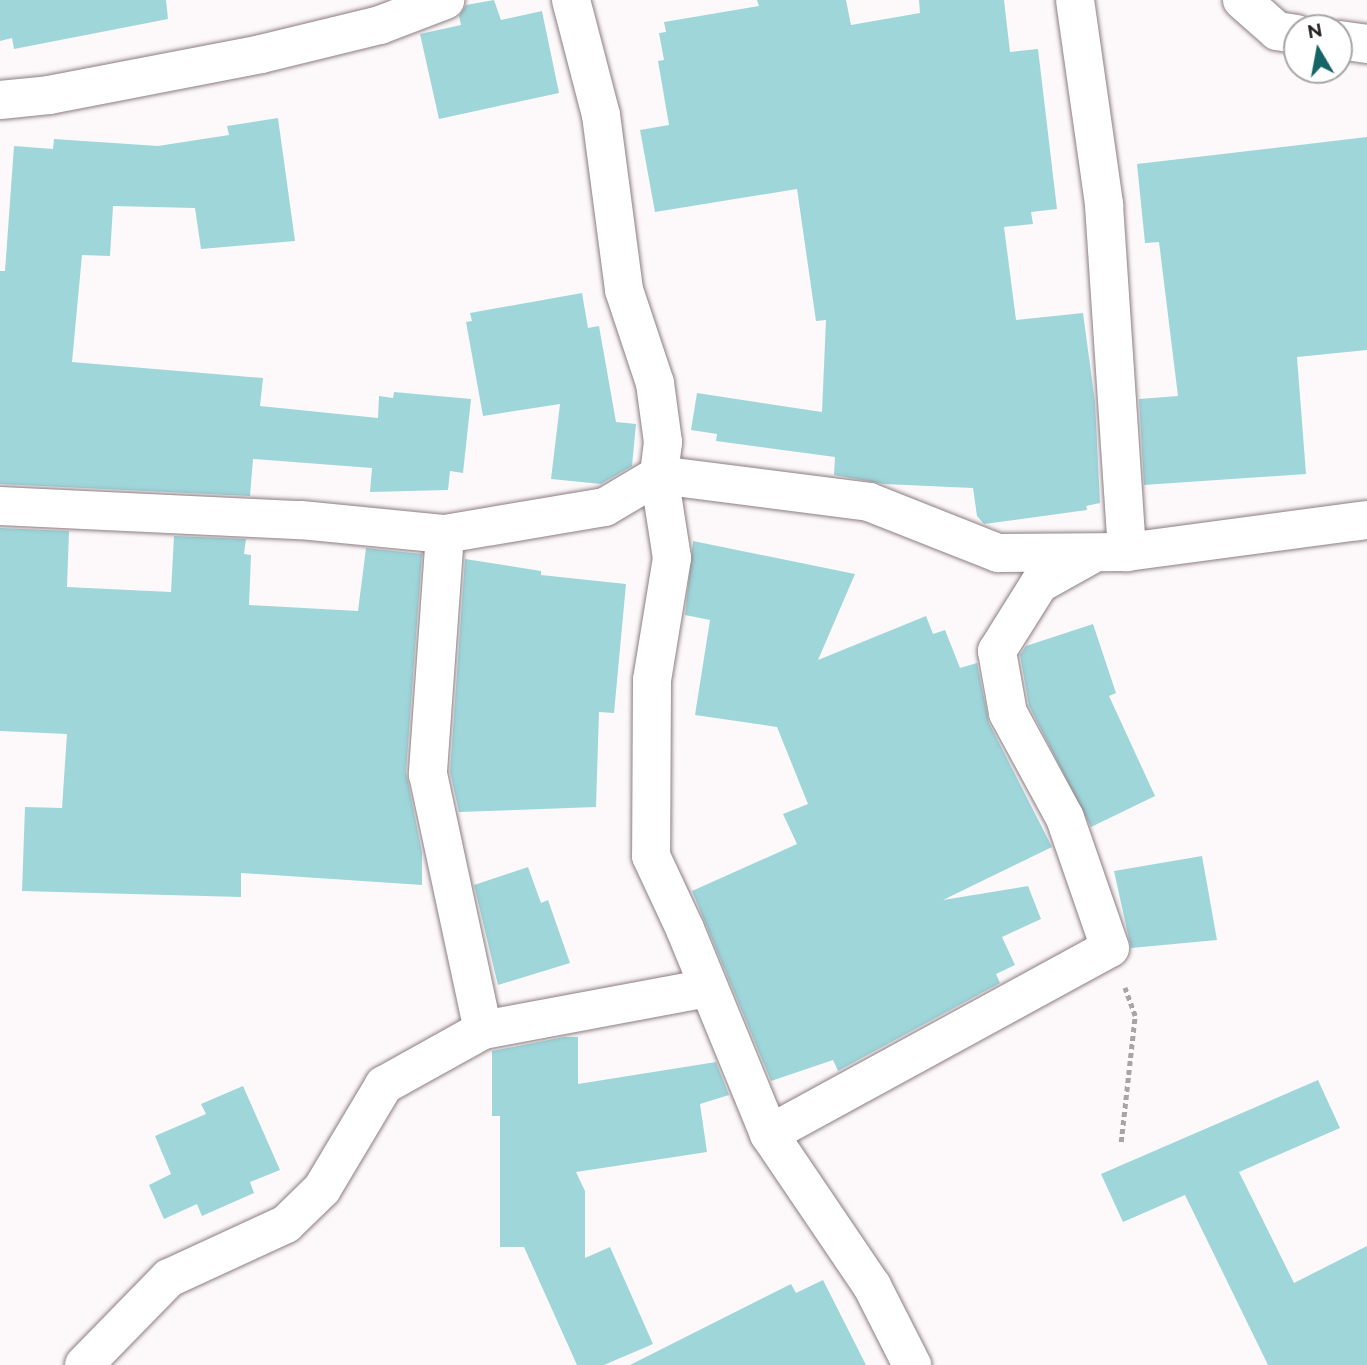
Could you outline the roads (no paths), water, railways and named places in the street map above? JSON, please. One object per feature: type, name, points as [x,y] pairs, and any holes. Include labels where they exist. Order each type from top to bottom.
[{"type":"street","points":[[0,100],[49,96],[261,54],[380,25],[445,0]]},
{"type":"street","points":[[571,0],[601,115],[624,290],[655,383],[663,442],[659,475],[672,558],[652,680],[651,856],[769,1134],[872,1286],[912,1365]]},
{"type":"street","points":[[1075,0],[1106,230],[1109,554]]},
{"type":"street","points":[[1242,0],[1277,31],[1283,32]]},
{"type":"street","points":[[0,506],[288,519],[446,534],[605,507],[659,475],[869,502],[998,553],[1109,554],[1367,520]]},
{"type":"street","points":[[446,534],[428,774],[483,1030]]},
{"type":"street","points":[[769,1134],[1110,948],[1065,818],[1008,713],[997,650],[1039,583],[1109,554]]},
{"type":"street","points":[[84,1365],[169,1278],[286,1224],[322,1189],[384,1085],[483,1030],[707,988]]}]
